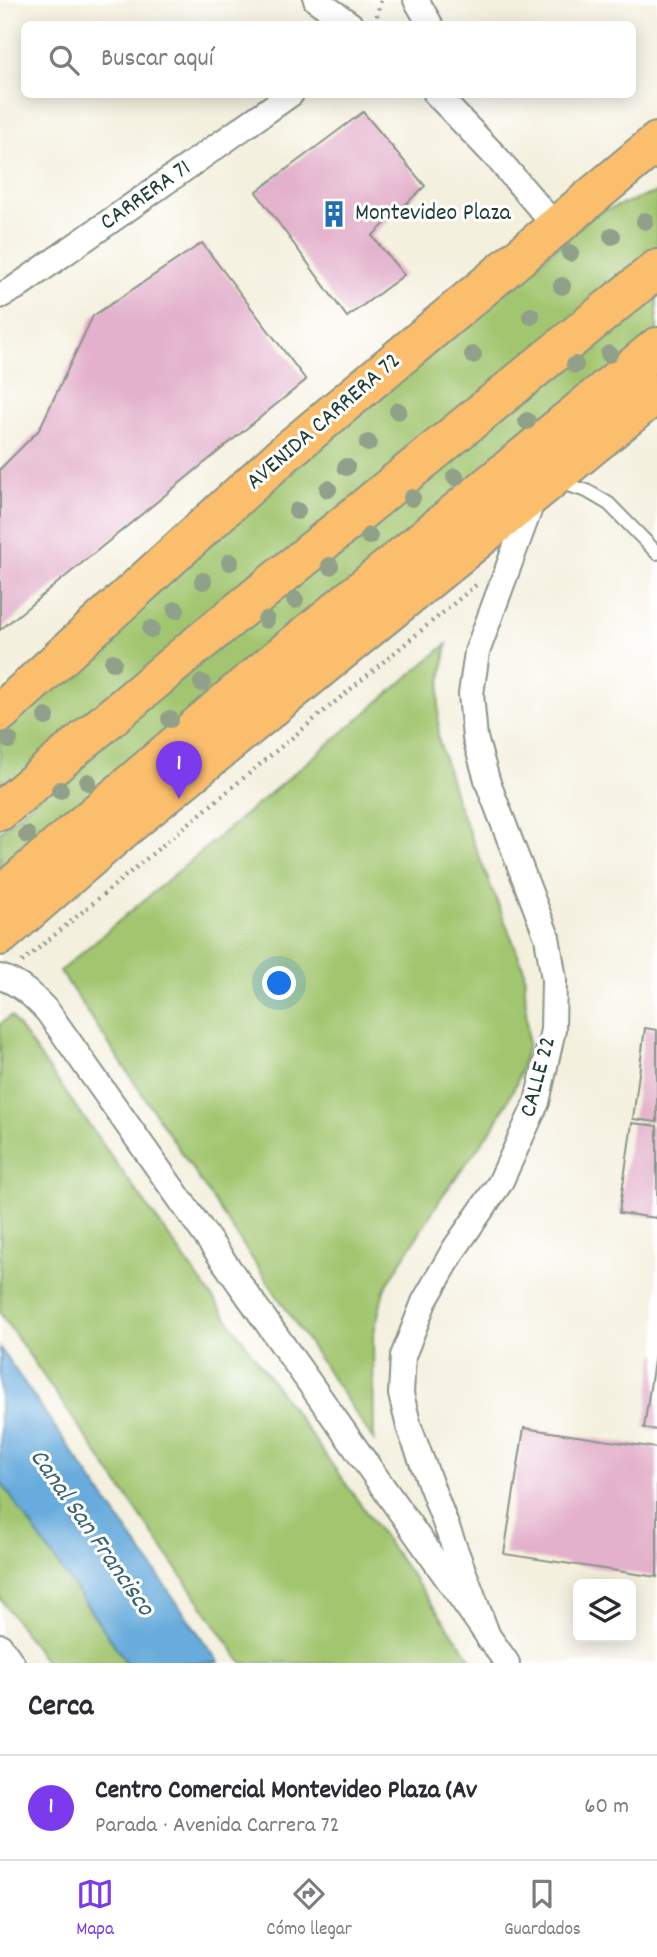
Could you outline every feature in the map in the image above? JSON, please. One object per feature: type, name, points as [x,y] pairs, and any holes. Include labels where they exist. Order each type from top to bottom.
[{"type":"highway","name":"AVENIDA CARRERA 72","points":[[0,713],[284,454],[657,142]]},
{"type":"highway","points":[[597,193],[657,172]]},
{"type":"highway","points":[[0,811],[192,649],[657,269]]},
{"type":"highway","points":[[0,896],[242,688],[657,348]]},
{"type":"highway","points":[[0,936],[127,826],[657,393]]},
{"type":"highway","points":[[130,783],[187,778]]},
{"type":"street","points":[[316,0],[345,21]]},
{"type":"street","points":[[416,0],[428,21]]},
{"type":"street","name":"CARRERA 71","points":[[0,296],[285,98]]},
{"type":"street","points":[[440,98],[498,159],[556,227]]},
{"type":"street","name":"CALLE 22","points":[[489,1639],[409,1427],[401,1394],[403,1356],[424,1302],[455,1248],[500,1183],[537,1102],[553,1030],[554,979],[547,937],[488,783],[475,738],[471,694],[477,652],[514,553],[543,487]]},
{"type":"street","name":"CALLE 22","points":[[2,977],[35,998],[48,1012],[507,1663]]},
{"type":"street","points":[[0,1646],[12,1663]]},
{"type":"lane","points":[[543,487],[587,491],[609,504],[656,550]]},
{"type":"path","points":[[375,21],[382,0]]},
{"type":"path","points":[[2,977],[514,553]]},
{"type":"green space","points":[[657,192],[657,248],[564,329],[0,796],[0,733],[24,710],[276,485],[595,214]]},
{"type":"green space","points":[[657,288],[657,338],[0,879],[0,831],[69,770]]},
{"type":"green space","points":[[447,644],[439,693],[438,738],[456,799],[524,969],[528,1045],[516,1084],[496,1123],[441,1198],[384,1290],[373,1337],[374,1441],[60,971]]},
{"type":"green space","points":[[11,1016],[474,1663],[242,1663],[0,1313],[0,1024]]},
{"type":"green space","points":[[0,1481],[127,1663],[46,1663],[0,1598]]},
{"type":"water","name":"Canal San Francisco","points":[[0,1348],[219,1663],[127,1663],[0,1481]]},
{"type":"building","name":"Montevideo Plaza","points":[[363,112],[425,186],[372,236],[404,275],[347,317],[256,192]]},
{"type":"building","points":[[202,243],[306,380],[0,630],[0,469],[39,430],[93,316]]},
{"type":"building","points":[[645,1028],[657,1030],[657,1122],[633,1119]]},
{"type":"building","points":[[632,1123],[657,1126],[657,1218],[619,1213]]},
{"type":"building","points":[[657,1354],[657,1430],[644,1428]]},
{"type":"building","points":[[524,1428],[657,1448],[657,1577],[504,1554]]},
{"type":"place","name":"Montevideo Plaza","points":[[334,214]]},
{"type":"place","name":"Centro Comercial Montevideo Plaza (Av","points":[[179,799]]}]
